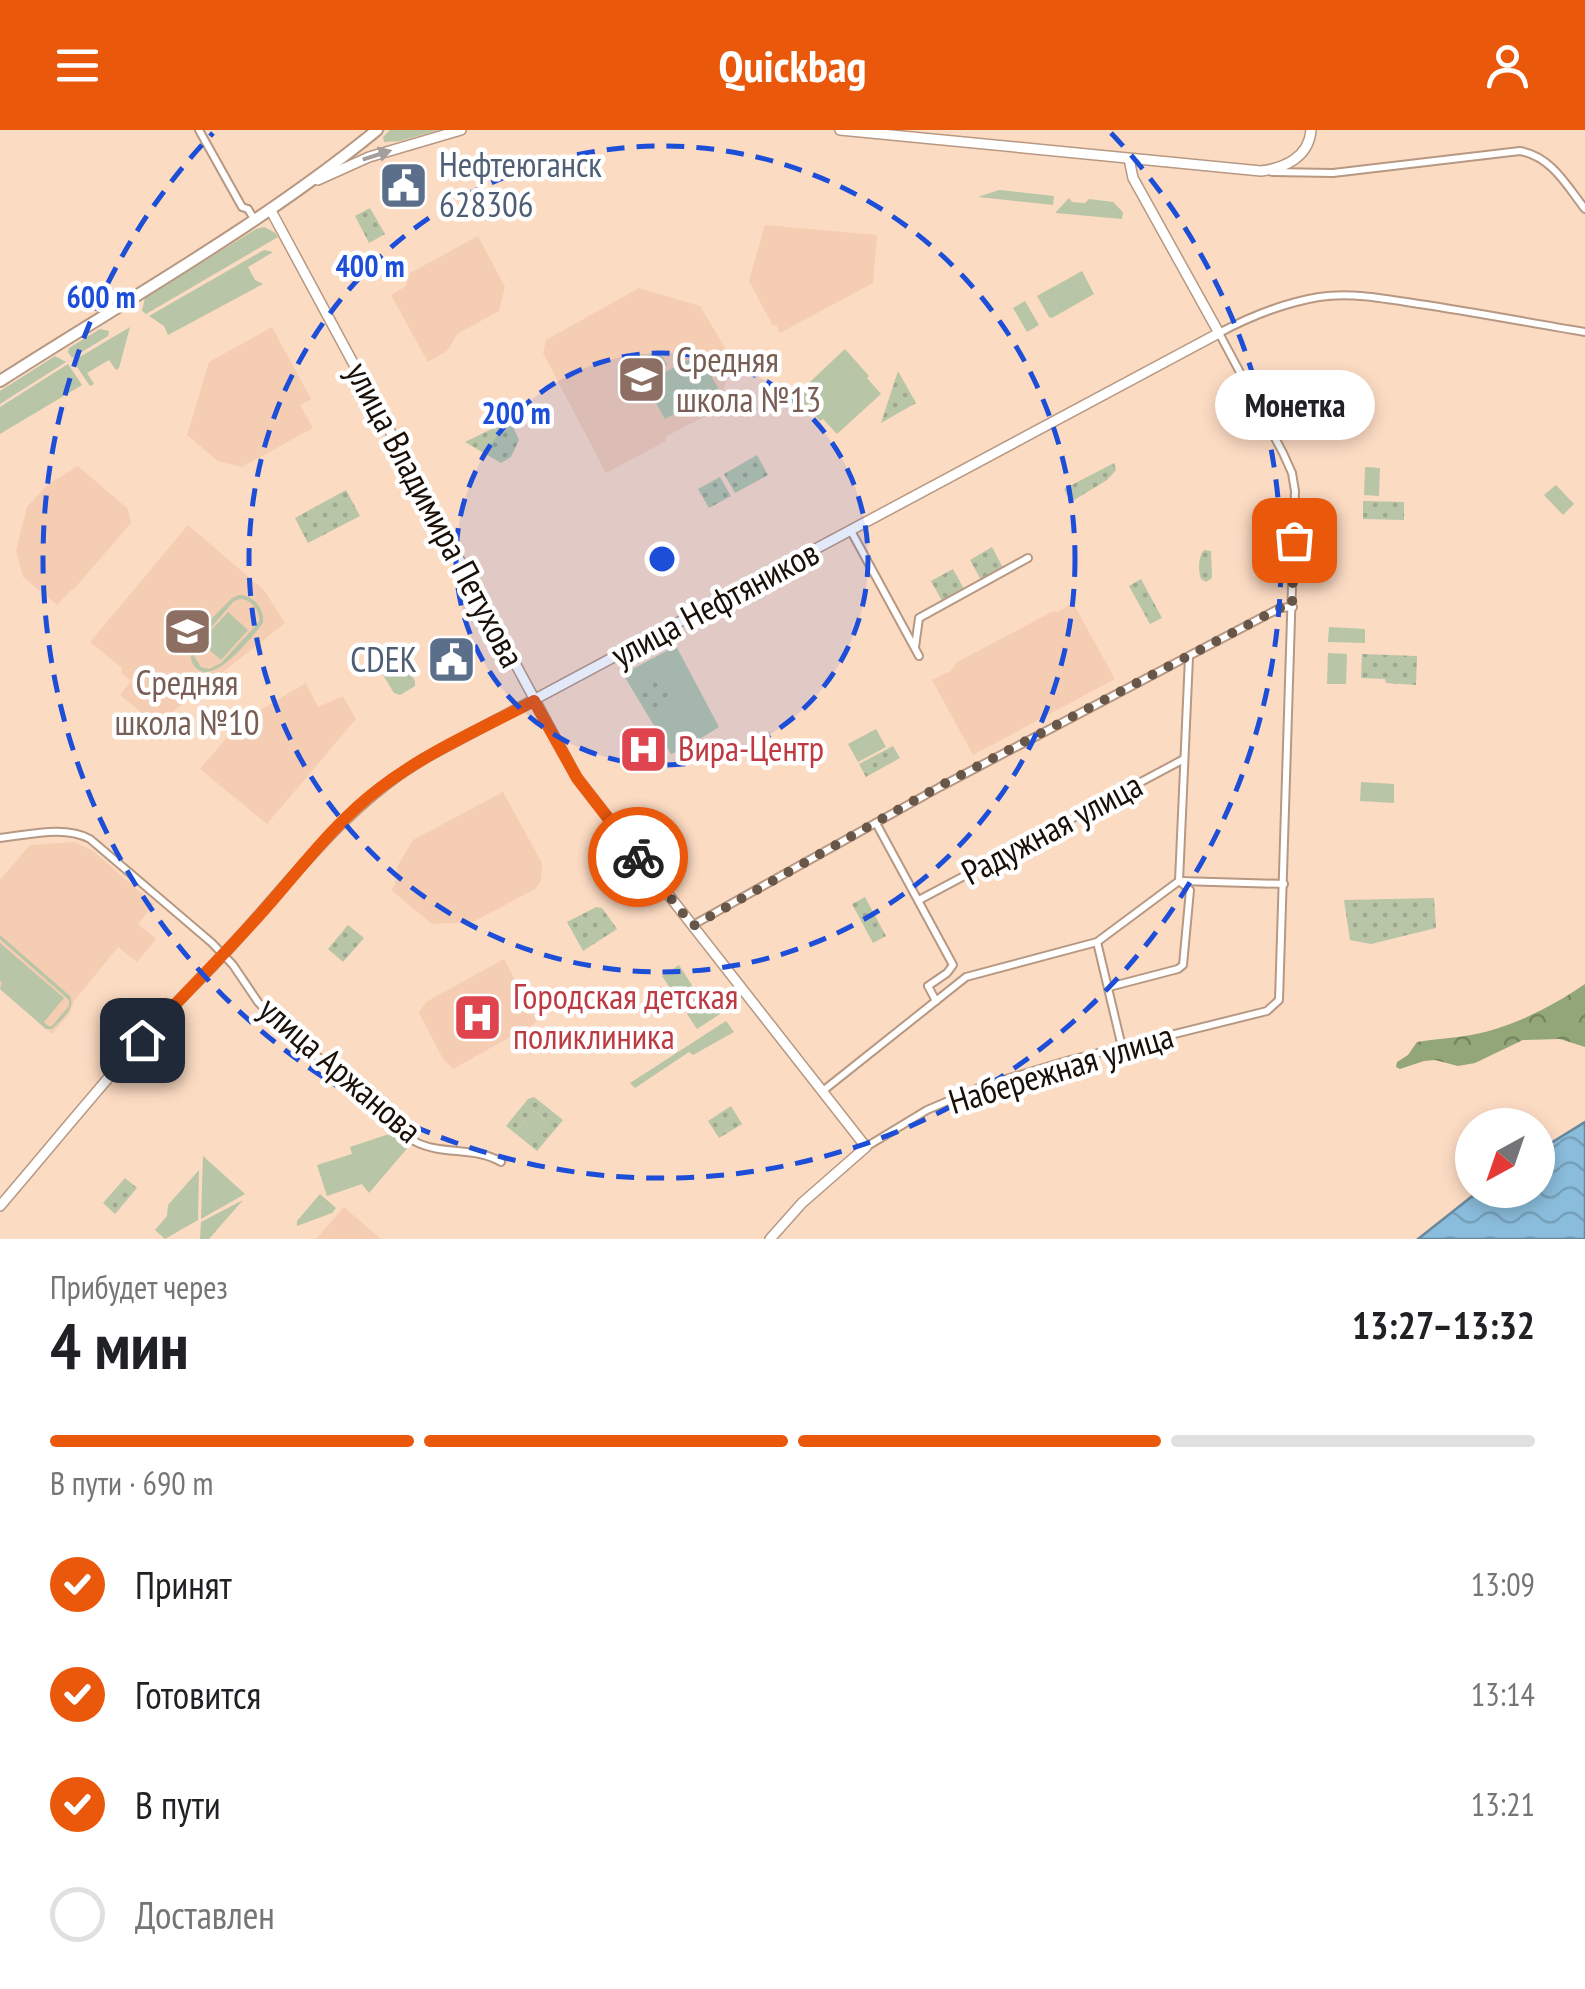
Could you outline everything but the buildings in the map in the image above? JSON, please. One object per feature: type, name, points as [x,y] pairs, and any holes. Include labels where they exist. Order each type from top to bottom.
[{"type":"main road","points":[[0,381],[270,210],[376,130]]},
{"type":"main road","points":[[298,190],[352,164],[461,130]]},
{"type":"main road","points":[[840,130],[1261,171],[1283,166],[1301,154],[1311,130]]},
{"type":"main road","points":[[1129,159],[1134,178],[1219,333]]},
{"type":"main road","name":"улица Владимира Петухова","points":[[270,210],[585,789],[866,1146]]},
{"type":"main road","name":"улица Нефтяников","points":[[0,1206],[142,1040],[224,955],[323,842],[374,793],[425,758],[1219,333]]},
{"type":"main road","name":"Набережная улица","points":[[770,1239],[802,1203],[866,1146]]},
{"type":"street","points":[[198,130],[242,208],[248,209],[254,220]]},
{"type":"street","points":[[1261,171],[1334,173],[1520,151],[1543,159],[1585,210]]},
{"type":"street","name":"улица Нефтяников","points":[[1219,333],[1253,315],[1322,296],[1427,305],[1585,332]]},
{"type":"street","points":[[824,1090],[966,977],[1097,942],[1179,881],[1284,884],[1296,499],[1284,453],[1219,333]]},
{"type":"street","points":[[852,530],[919,656]]},
{"type":"street","points":[[915,647],[919,618],[1028,558]]},
{"type":"street","points":[[693,926],[940,786],[1280,608],[1292,607]]},
{"type":"street","points":[[1179,881],[1189,656]]},
{"type":"street","name":"Радужная улица","points":[[918,900],[1185,758]]},
{"type":"street","points":[[876,823],[953,965],[928,986],[936,1001]]},
{"type":"street","name":"улица Аржанова","points":[[0,838],[63,832],[84,836],[224,955],[268,1013],[414,1141],[426,1147],[484,1154],[501,1162]]},
{"type":"street","points":[[1108,987],[1183,965],[1190,890],[1179,881]]},
{"type":"street","name":"Набережная улица","points":[[866,1146],[964,1093],[1037,1068],[1267,1012],[1276,1006],[1281,994],[1284,884]]},
{"type":"street","points":[[1097,942],[1122,1047]]},
{"type":"shaded area","points":[[765,225],[877,235],[873,283],[780,333],[749,281]]},
{"type":"shaded area","points":[[478,236],[505,287],[499,311],[457,334],[448,350],[428,362],[391,295],[406,286],[410,273]]},
{"type":"shaded area","name":"Средняя школа №13","points":[[639,288],[700,306],[731,358],[723,407],[606,473],[543,353],[546,340]]},
{"type":"shaded area","points":[[272,327],[311,399],[300,405],[313,428],[242,467],[218,461],[187,435],[209,362]]},
{"type":"shaded area","points":[[78,466],[128,509],[131,523],[57,605],[23,577],[16,551],[27,507],[47,485]]},
{"type":"shaded area","name":"Средняя школа №10","points":[[188,525],[264,590],[285,623],[156,725],[120,695],[131,681],[121,673],[122,668],[90,642]]},
{"type":"shaded area","points":[[1073,603],[1115,679],[973,755],[932,680],[951,671],[957,662]]},
{"type":"shaded area","points":[[306,683],[318,707],[343,696],[356,719],[267,824],[200,769],[240,722]]},
{"type":"shaded area","points":[[503,792],[542,863],[541,881],[535,889],[473,922],[432,924],[391,890],[398,865],[413,840]]},
{"type":"shaded area","points":[[75,842],[93,851],[154,904],[138,924],[156,939],[137,962],[118,947],[52,1034],[0,989],[0,880],[30,845]]},
{"type":"shaded area","name":"Городская детская поликлиника","points":[[504,959],[537,1022],[453,1069],[443,1059],[419,1013],[426,1002]]},
{"type":"shaded area","points":[[346,1209],[381,1239],[316,1239]]},
{"type":"green space","points":[[390,130],[439,130],[384,142],[383,137]]},
{"type":"green space","points":[[999,190],[1054,196],[1053,205],[978,197]]},
{"type":"green space","points":[[1069,198],[1072,202],[1113,202],[1123,212],[1122,219],[1055,213]]},
{"type":"green space","points":[[370,208],[385,234],[369,243],[355,216]]},
{"type":"green space","points":[[264,227],[278,237],[146,314],[142,311],[145,298]]},
{"type":"green space","points":[[264,250],[273,252],[248,267],[255,280],[263,284],[168,335],[164,326],[149,316]]},
{"type":"green space","points":[[1082,271],[1094,294],[1049,317],[1037,296]]},
{"type":"green space","points":[[1025,301],[1039,325],[1027,332],[1013,308]]},
{"type":"green space","points":[[130,327],[119,368],[116,370],[109,360],[87,373],[94,384],[90,386],[73,361]]},
{"type":"green space","points":[[100,329],[109,331],[108,336],[72,358],[69,348]]},
{"type":"green space","points":[[845,349],[881,394],[837,434],[796,395]]},
{"type":"green space","points":[[659,350],[667,365],[640,380],[632,365]]},
{"type":"green space","points":[[699,354],[719,390],[665,419],[645,383]]},
{"type":"green space","points":[[55,356],[66,362],[0,404],[0,391]]},
{"type":"green space","points":[[68,364],[82,385],[0,434],[0,407]]},
{"type":"green space","points":[[898,371],[916,403],[881,423]]},
{"type":"green space","points":[[510,420],[519,440],[511,457],[501,463],[465,442]]},
{"type":"green space","points":[[757,455],[768,475],[735,493],[724,474]]},
{"type":"green space","points":[[1114,463],[1116,470],[1107,480],[1071,502],[1064,489]]},
{"type":"green space","points":[[1365,467],[1380,468],[1379,496],[1364,495]]},
{"type":"green space","points":[[720,477],[731,496],[709,508],[698,489]]},
{"type":"green space","points":[[1556,485],[1574,504],[1563,515],[1544,495]]},
{"type":"green space","points":[[346,490],[360,516],[308,543],[295,518]]},
{"type":"green space","points":[[1363,501],[1404,502],[1404,520],[1363,519]]},
{"type":"green space","points":[[992,547],[1003,568],[981,580],[970,560]]},
{"type":"green space","points":[[1204,550],[1211,551],[1212,578],[1206,582],[1201,579],[1199,568]]},
{"type":"green space","points":[[953,569],[964,589],[942,601],[931,581]]},
{"type":"green space","points":[[1141,579],[1162,618],[1150,624],[1129,586]]},
{"type":"green space","points":[[239,595],[253,600],[260,608],[263,623],[223,665],[205,672],[197,669],[191,656],[195,640]],"holes":[[[244,600],[257,610],[259,622],[221,663],[209,669],[201,667],[194,656],[197,644],[234,601]]]},
{"type":"green space","points":[[228,612],[248,630],[221,660],[200,642]]},
{"type":"green space","points":[[1329,627],[1365,629],[1365,643],[1328,642]]},
{"type":"green space","points":[[676,646],[719,727],[671,754],[623,674]]},
{"type":"green space","points":[[1328,653],[1347,654],[1346,684],[1327,684]]},
{"type":"green space","points":[[1362,654],[1417,656],[1416,685],[1361,678]]},
{"type":"green space","points":[[404,663],[415,686],[400,695],[394,693],[383,675]]},
{"type":"green space","points":[[659,679],[673,702],[670,709],[652,721],[635,692]]},
{"type":"green space","points":[[876,729],[886,747],[858,762],[848,744]]},
{"type":"green space","points":[[893,746],[900,758],[866,777],[859,764]]},
{"type":"green space","points":[[1361,782],[1394,784],[1394,803],[1360,801]]},
{"type":"green space","points":[[865,897],[886,936],[873,943],[852,904]]},
{"type":"green space","points":[[1434,898],[1436,928],[1371,944],[1350,940],[1344,900]]},
{"type":"green space","points":[[596,907],[602,908],[617,929],[583,951],[567,922]]},
{"type":"green space","points":[[348,925],[364,938],[343,962],[328,949]]},
{"type":"green space","points":[[0,935],[70,996],[69,1010],[52,1029],[46,1029],[0,989],[0,943],[64,998],[44,1022],[48,1026],[69,1006],[69,1000]]},
{"type":"green space","points":[[679,965],[702,1001],[686,1012],[662,976]]},
{"type":"green space","points":[[1585,984],[1585,1047],[1560,1039],[1523,1040],[1475,1063],[1458,1066],[1435,1060],[1396,1067],[1417,1042],[1502,1027]]},
{"type":"green space","points":[[710,999],[720,1014],[697,1029],[687,1014]]},
{"type":"green space","points":[[726,1021],[734,1032],[693,1055],[689,1052],[635,1088],[630,1083]]},
{"type":"green space","points":[[534,1097],[563,1120],[537,1151],[506,1126]],"holes":[[[533,1110],[547,1122],[530,1142],[516,1131]]]},
{"type":"green space","points":[[731,1106],[742,1124],[719,1138],[708,1121]]},
{"type":"green space","points":[[533,1110],[547,1122],[530,1143],[516,1131]]},
{"type":"green space","points":[[395,1132],[410,1145],[369,1193],[362,1184],[327,1196],[317,1165],[352,1154],[350,1147]]},
{"type":"green space","points":[[203,1156],[245,1194],[201,1219]]},
{"type":"green space","points":[[199,1170],[198,1220],[165,1239],[155,1230],[167,1216],[168,1205]]},
{"type":"green space","points":[[125,1178],[137,1188],[115,1214],[103,1203]]},
{"type":"green space","points":[[320,1194],[336,1208],[297,1226],[297,1221]]},
{"type":"green space","points":[[243,1200],[209,1239],[200,1239],[201,1222]]},
{"type":"water","points":[[1585,1122],[1585,1239],[1418,1239],[1457,1208],[1555,1208],[1555,1141]]},
{"type":"way so far","points":[[638,857],[693,926],[940,786],[1280,608],[1292,607],[1294,540]]},
{"type":"place","name":"Нефтеюганск 628306","points":[[404,185]]},
{"type":"place","name":"Средняя школа №13","points":[[641,380]]},
{"type":"place","name":"Монетка","points":[[1294,540]]},
{"type":"place","name":"Средняя школа №10","points":[[187,631]]},
{"type":"place","name":"CDEK","points":[[452,660]]},
{"type":"place","name":"Вира-Центр","points":[[643,749]]},
{"type":"place","name":"Городская детская поликлиника","points":[[478,1017]]},
{"type":"route","points":[[142,1040],[232,946],[343,820],[394,777],[534,701],[577,778],[638,857]]}]
